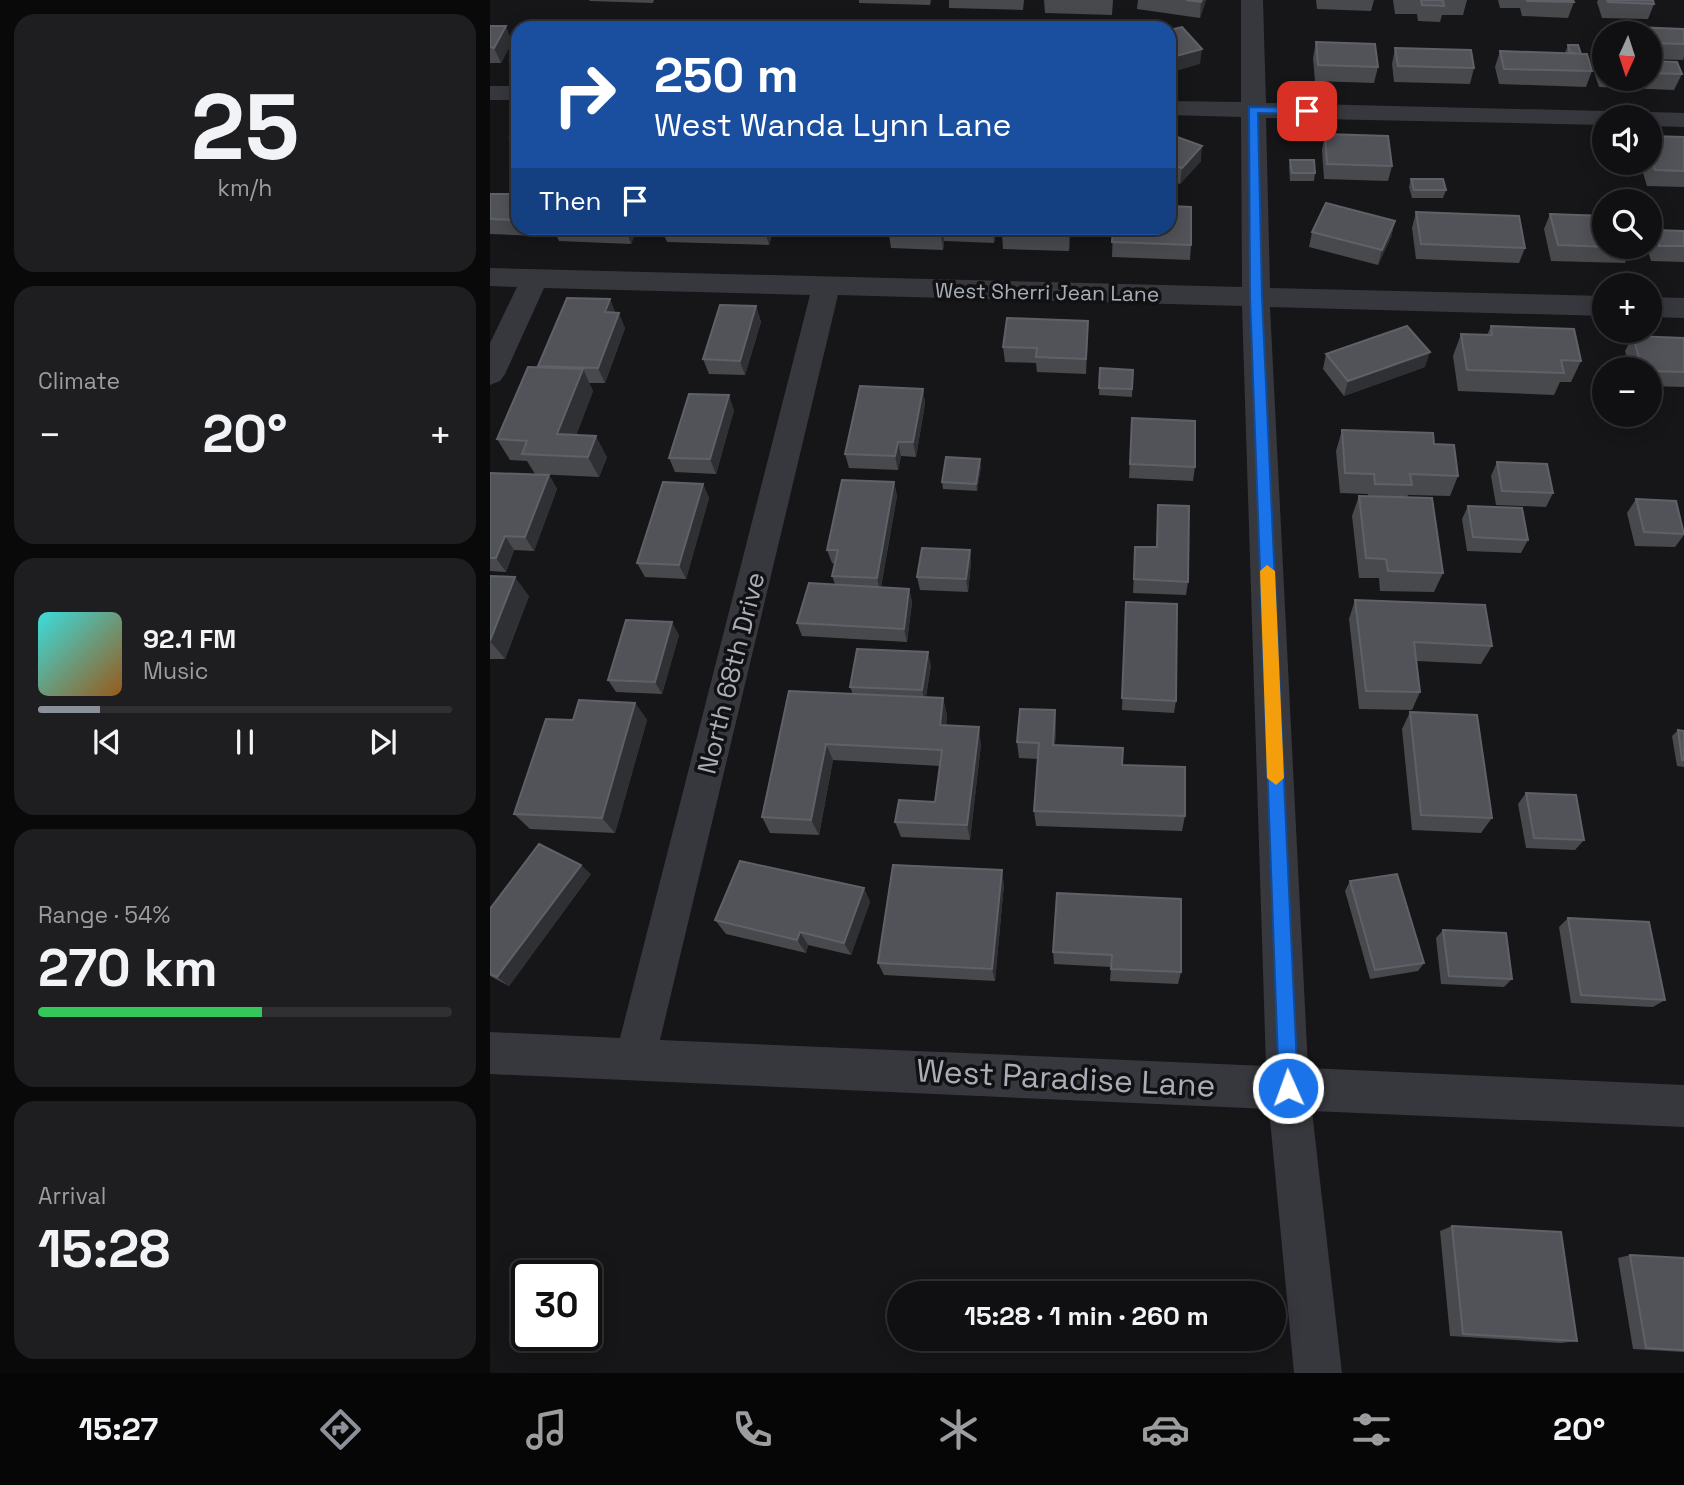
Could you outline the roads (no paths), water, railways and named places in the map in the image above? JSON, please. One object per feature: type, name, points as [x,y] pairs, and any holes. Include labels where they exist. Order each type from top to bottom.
[{"type":"street","points":[[1252,0],[1256,297],[1288,1088],[1318,1373]]},
{"type":"street","points":[[490,93],[511,93]]},
{"type":"street","points":[[1176,108],[1592,118]]},
{"type":"street","points":[[1662,119],[1684,120]]},
{"type":"street","name":"West Sherri Jean Lane","points":[[490,277],[1592,306]]},
{"type":"street","points":[[490,374],[535,278]]},
{"type":"street","name":"North 68th Drive","points":[[635,1059],[826,286]]},
{"type":"street","points":[[1662,307],[1684,308]]},
{"type":"street","name":"West Paradise Lane","points":[[490,1053],[1684,1106]]}]
